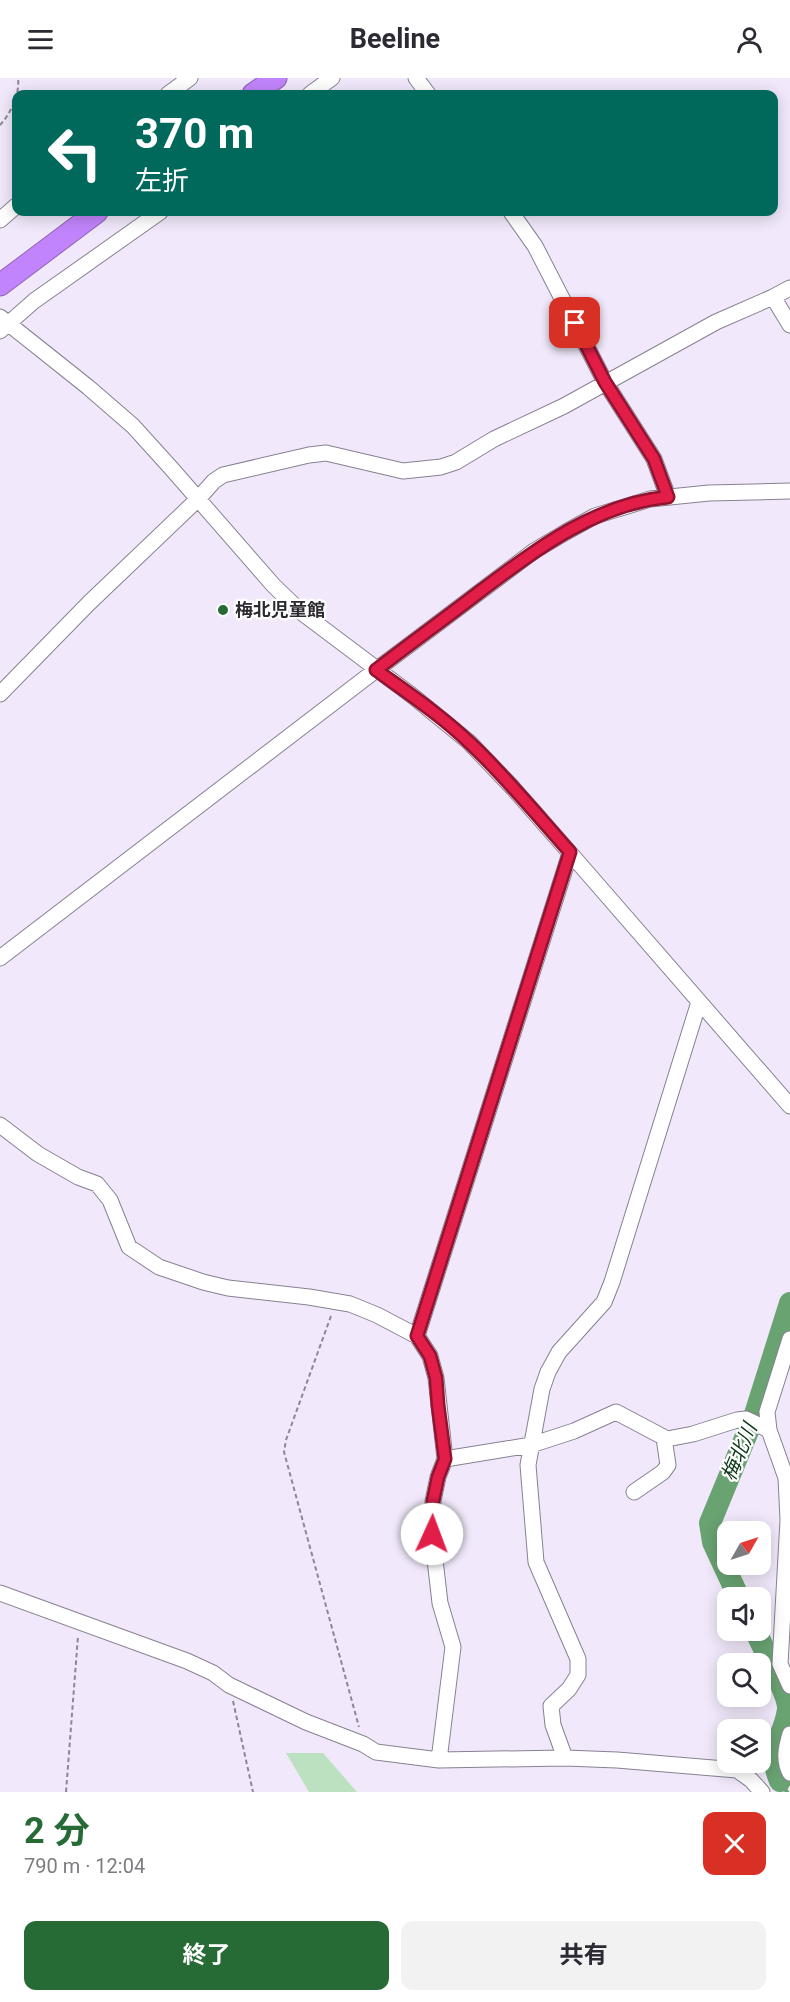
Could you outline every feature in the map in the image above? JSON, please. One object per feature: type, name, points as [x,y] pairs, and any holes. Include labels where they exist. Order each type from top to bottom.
[{"type":"highway","points":[[240,90],[256,78]]},
{"type":"highway","points":[[260,90],[276,78]]},
{"type":"highway","points":[[0,271],[73,216]]},
{"type":"highway","points":[[0,285],[92,216]]},
{"type":"street","points":[[174,90],[190,78]]},
{"type":"street","points":[[316,90],[332,78]]},
{"type":"street","points":[[0,220],[12,210]]},
{"type":"street","points":[[153,216],[3,324],[88,387],[133,426],[274,586],[301,612],[470,742],[570,852],[790,1106]]},
{"type":"street","points":[[514,216],[535,246],[605,382],[654,459],[668,497]]},
{"type":"street","points":[[0,694],[89,603],[214,481],[224,475],[326,453],[403,471],[441,467],[456,462],[494,439],[564,406],[716,322],[790,288]]},
{"type":"street","points":[[773,297],[790,325]]},
{"type":"street","points":[[0,958],[534,551],[566,532],[595,516],[632,503],[668,497],[790,491]]},
{"type":"street","points":[[417,1336],[570,852]]},
{"type":"street","points":[[565,1758],[553,1725],[551,1706],[569,1689],[578,1675],[578,1659],[536,1562],[528,1465],[531,1445],[542,1389],[548,1372],[559,1352],[604,1302],[612,1282],[699,1002]]},
{"type":"street","points":[[0,1125],[38,1154],[78,1177],[97,1184],[110,1200],[129,1247],[159,1267],[228,1288],[309,1297],[350,1305],[377,1315],[417,1336],[430,1356],[436,1378],[445,1459],[433,1501],[432,1534],[440,1603],[453,1647],[439,1760]]},
{"type":"street","points":[[790,1339],[765,1428],[786,1479],[788,1520],[780,1664],[790,1686]]},
{"type":"street","points":[[445,1459],[531,1445],[574,1431],[616,1412],[667,1439],[693,1434],[737,1420],[746,1419],[765,1428]]},
{"type":"street","points":[[634,1492],[663,1472],[668,1465],[664,1438]]},
{"type":"street","points":[[0,1593],[187,1660],[213,1673],[229,1685],[306,1722],[363,1744],[376,1752],[439,1760],[565,1758],[737,1770],[762,1792]]},
{"type":"street","points":[[790,1734],[786,1748],[787,1767],[790,1773]]},
{"type":"path","points":[[0,125],[12,106]]},
{"type":"path","points":[[336,1302],[286,1440],[284,1452],[363,1744]]},
{"type":"path","points":[[66,1792],[81,1622]]},
{"type":"path","points":[[229,1685],[253,1792]]},
{"type":"green space","points":[[286,1753],[323,1753],[357,1792],[309,1792]]},
{"type":"waterway","name":"梅北川","points":[[734,1587],[713,1542],[710,1523],[755,1414],[790,1303]]},
{"type":"waterway","name":"梅北川","points":[[760,1641],[780,1682],[788,1709],[774,1759],[780,1781]]},
{"type":"waterway","points":[[780,1781],[787,1792]]},
{"type":"place","name":"梅北児童館","points":[[223,610]]},
{"type":"route","points":[[432,1534],[433,1501],[445,1459],[436,1378],[430,1356],[417,1336],[570,852],[470,742],[376,670],[534,551],[566,532],[595,516],[632,503],[668,497],[654,459],[605,382],[575,323]]}]
